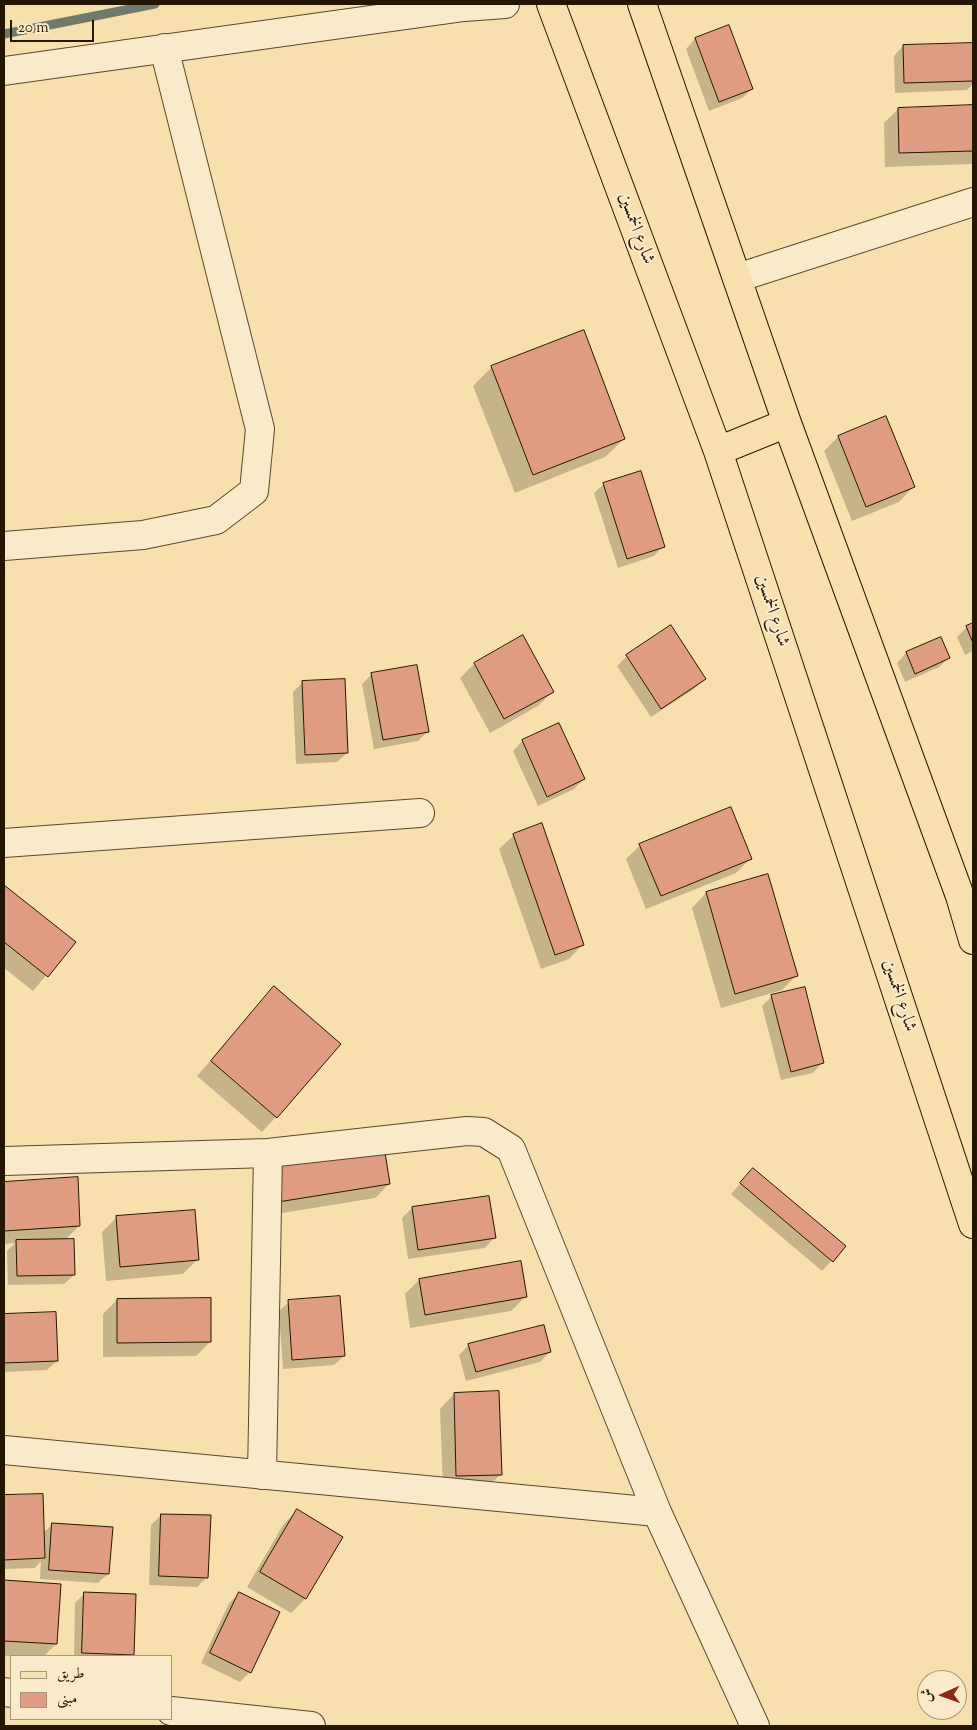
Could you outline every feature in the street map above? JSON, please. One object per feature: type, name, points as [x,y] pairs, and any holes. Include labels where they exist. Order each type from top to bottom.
[{"type":"main road","name":"شارع الخمسين","points":[[552,4],[718,451],[973,1224]]},
{"type":"main road","points":[[642,4],[788,423],[966,894],[973,940]]},
{"type":"main road","points":[[718,451],[788,423]]},
{"type":"street","points":[[4,71],[464,7],[505,4]]},
{"type":"street","points":[[4,546],[143,535],[216,520],[254,491],[260,429],[164,48]]},
{"type":"street","points":[[737,278],[973,202]]},
{"type":"street","points":[[4,843],[420,813]]},
{"type":"street","points":[[4,1161],[268,1153],[467,1131],[484,1132],[511,1149],[657,1512],[755,1726]]},
{"type":"street","points":[[262,1475],[268,1153]]},
{"type":"street","points":[[4,1450],[657,1512]]},
{"type":"street","points":[[172,1711],[311,1726]]},
{"type":"building","points":[[729,25],[753,89],[719,102],[695,38]]},
{"type":"building","points":[[973,43],[973,81],[904,83],[903,45]]},
{"type":"building","points":[[973,105],[973,151],[899,153],[898,108]]},
{"type":"building","points":[[584,330],[625,439],[533,475],[491,366]]},
{"type":"building","points":[[886,416],[915,487],[866,507],[838,436]]},
{"type":"building","points":[[641,471],[665,547],[627,559],[603,483]]},
{"type":"building","points":[[973,623],[973,643],[966,626]]},
{"type":"building","points":[[671,625],[706,679],[661,709],[626,655]]},
{"type":"building","points":[[523,635],[554,692],[504,719],[474,663]]},
{"type":"building","points":[[941,637],[950,658],[915,674],[906,652]]},
{"type":"building","points":[[417,665],[429,732],[383,740],[371,673]]},
{"type":"building","points":[[345,679],[348,753],[305,755],[302,681]]},
{"type":"building","points":[[559,723],[585,779],[547,797],[522,740]]},
{"type":"building","points":[[731,807],[752,859],[661,896],[639,844]]},
{"type":"building","points":[[542,823],[584,945],[555,955],[513,834]]},
{"type":"building","points":[[768,874],[798,976],[735,994],[706,892]]},
{"type":"building","points":[[4,885],[76,942],[48,977],[4,942]]},
{"type":"building","points":[[274,986],[341,1044],[277,1118],[211,1061]]},
{"type":"building","points":[[805,987],[824,1063],[791,1072],[771,995]]},
{"type":"building","points":[[384,1146],[390,1184],[278,1202],[272,1164]]},
{"type":"building","points":[[753,1168],[846,1246],[833,1262],[740,1183]]},
{"type":"building","points":[[78,1177],[80,1226],[4,1231],[4,1182]]},
{"type":"building","points":[[489,1196],[496,1238],[418,1250],[412,1207]]},
{"type":"building","points":[[195,1210],[199,1260],[120,1267],[116,1216]]},
{"type":"building","points":[[74,1239],[75,1275],[17,1276],[16,1240]]},
{"type":"building","points":[[521,1261],[527,1297],[425,1315],[419,1279]]},
{"type":"building","points":[[340,1296],[345,1356],[292,1360],[288,1300]]},
{"type":"building","points":[[211,1298],[211,1342],[117,1343],[117,1299]]},
{"type":"building","points":[[56,1312],[58,1361],[4,1363],[4,1314]]},
{"type":"building","points":[[544,1325],[551,1352],[476,1372],[468,1344]]},
{"type":"building","points":[[499,1391],[502,1475],[456,1476],[454,1393]]},
{"type":"building","points":[[43,1494],[45,1558],[4,1560],[4,1495]]},
{"type":"building","points":[[297,1509],[343,1537],[306,1599],[260,1572]]},
{"type":"building","points":[[161,1514],[211,1515],[208,1578],[159,1576]]},
{"type":"building","points":[[52,1523],[113,1527],[109,1574],[49,1570]]},
{"type":"building","points":[[4,1580],[61,1584],[57,1644],[4,1641]]},
{"type":"building","points":[[84,1592],[136,1594],[134,1655],[82,1653]]},
{"type":"building","points":[[239,1592],[280,1612],[251,1673],[210,1653]]},
{"type":"waterway","points":[[4,34],[155,4]]}]
